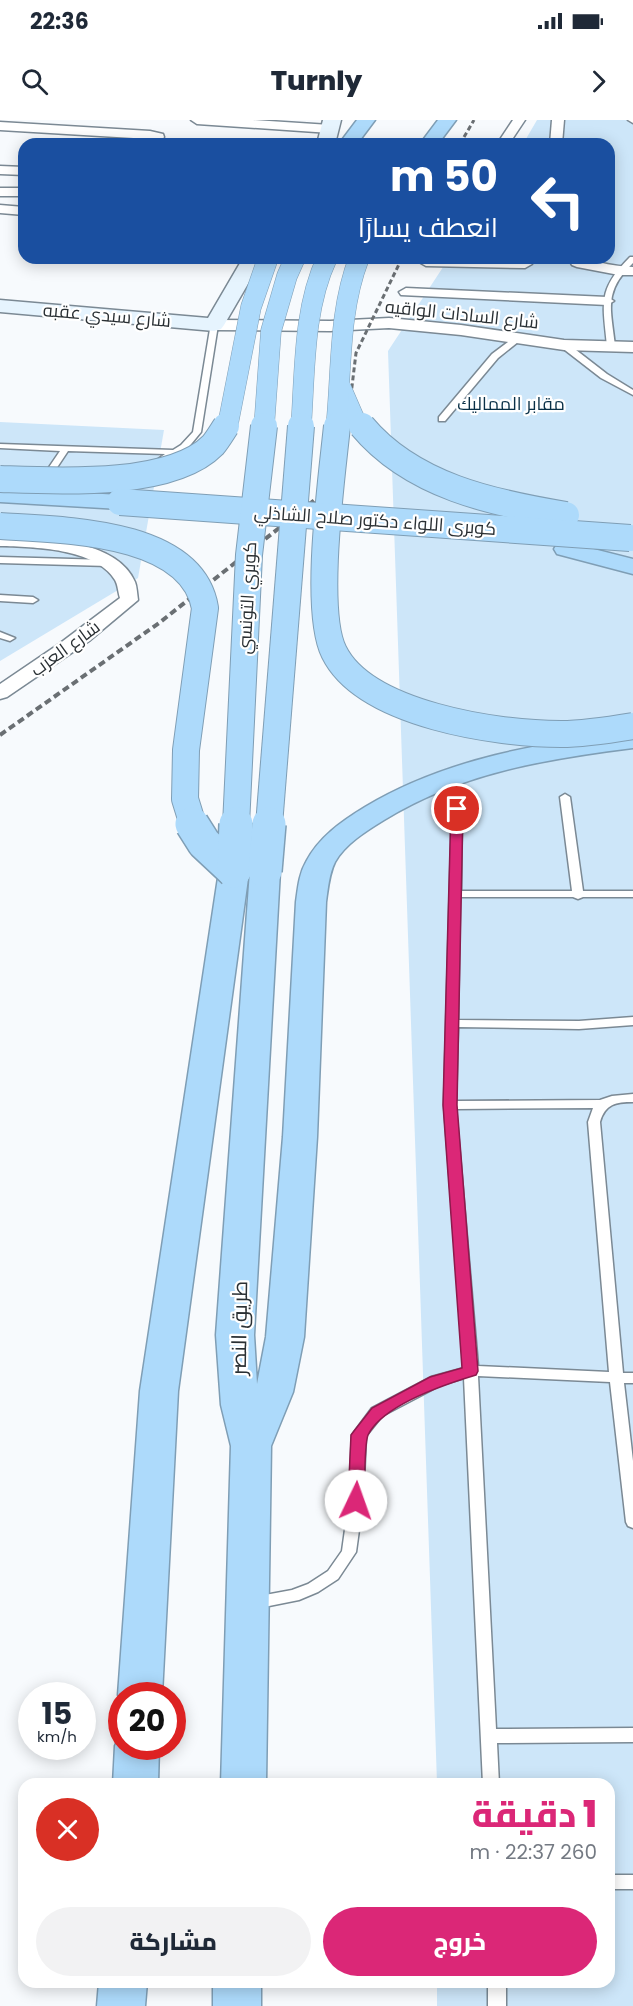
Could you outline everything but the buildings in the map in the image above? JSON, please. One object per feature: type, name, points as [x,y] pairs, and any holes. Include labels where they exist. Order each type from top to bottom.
[{"type":"highway","points":[[434,138],[447,120]]},
{"type":"highway","points":[[356,138],[373,124]]},
{"type":"highway","points":[[0,477],[75,481],[139,476],[167,469],[192,459],[210,448],[223,436],[228,424],[251,307],[266,264]]},
{"type":"highway","name":"كوبري التونسي","points":[[249,871],[249,555],[264,424],[271,331],[293,264]]},
{"type":"highway","name":"كوبري التونسي","points":[[249,871],[309,327],[318,277],[324,264]]},
{"type":"highway","points":[[357,264],[347,297],[342,337],[326,576],[327,634],[332,651],[340,663],[366,686],[403,705],[446,719],[489,729],[535,734],[581,734],[633,726]]},
{"type":"highway","points":[[340,386],[348,409],[363,432],[392,456],[440,482],[632,538]]},
{"type":"highway","points":[[0,495],[114,509]]},
{"type":"highway","points":[[0,510],[114,509]]},
{"type":"highway","name":"كوبرى اللواء دكتور صلاح الشاذلي","points":[[114,509],[632,538]]},
{"type":"highway","name":"كوبرى اللواء دكتور صلاح الشاذلي","points":[[114,509],[566,549]]},
{"type":"highway","points":[[0,526],[94,533],[125,540],[152,549],[175,561],[191,575],[202,591],[205,608],[186,750],[185,799],[194,829],[204,843],[249,871],[159,1391],[141,1682]]},
{"type":"highway","points":[[566,549],[632,538]]},
{"type":"highway","points":[[566,549],[633,567]]},
{"type":"highway","points":[[251,1446],[274,1392],[285,1337],[300,1137],[311,902],[313,879],[322,858],[357,825],[378,810],[426,785],[486,765],[633,740]]},
{"type":"highway","name":"طريق النصر","points":[[243,1778],[251,1446],[242,1424],[238,1402],[235,1335],[249,871]]},
{"type":"highway","points":[[135,1778],[136,1760]]},
{"type":"highway","points":[[121,2006],[122,1988]]},
{"type":"highway","points":[[237,1988],[237,2006]]},
{"type":"street","points":[[197,120],[329,131]]},
{"type":"street","points":[[507,138],[519,120]]},
{"type":"street","points":[[556,138],[558,120]]},
{"type":"street","points":[[5,129],[47,138]]},
{"type":"street","points":[[5,129],[153,135],[157,138]]},
{"type":"street","points":[[0,170],[18,171]]},
{"type":"street","points":[[0,192],[18,192]]},
{"type":"street","points":[[0,209],[18,210]]},
{"type":"street","points":[[214,325],[250,264]]},
{"type":"street","points":[[397,308],[424,264]]},
{"type":"street","points":[[582,264],[626,271]]},
{"type":"street","points":[[561,302],[566,282]]},
{"type":"street","points":[[397,308],[607,301]]},
{"type":"street","name":"شارع سيدي عقبه","points":[[0,306],[214,325]]},
{"type":"street","name":"شارع السادات الواقيه","points":[[214,325],[330,326],[397,308],[519,338],[536,334],[564,345],[633,347]]},
{"type":"street","points":[[0,542],[55,545],[88,553],[108,563]]},
{"type":"street","name":"شارع العزب","points":[[0,693],[51,661],[129,600],[127,582],[108,563]]},
{"type":"lane","points":[[611,346],[607,291],[611,281],[626,271],[633,259]]},
{"type":"lane","points":[[0,477],[88,476],[129,470],[176,452],[192,440],[197,432],[214,325]]},
{"type":"lane","points":[[442,419],[495,356],[519,338]]},
{"type":"lane","points":[[564,345],[633,393]]},
{"type":"lane","points":[[623,388],[633,388]]},
{"type":"lane","points":[[0,446],[176,452]]},
{"type":"lane","points":[[47,476],[66,448]]},
{"type":"lane","points":[[0,560],[108,563]]},
{"type":"lane","points":[[0,598],[33,600]]},
{"type":"lane","points":[[565,797],[578,896]]},
{"type":"lane","points":[[457,809],[450,1105],[471,1371],[491,1778]]},
{"type":"lane","points":[[455,894],[578,896],[633,894]]},
{"type":"lane","points":[[453,1023],[579,1025],[633,1021]]},
{"type":"lane","points":[[450,1105],[601,1104],[633,1098]]},
{"type":"lane","points":[[601,1104],[596,1109],[594,1122],[616,1377],[633,1522]]},
{"type":"lane","points":[[247,1605],[294,1596],[333,1575],[349,1552],[356,1501],[360,1435],[378,1412],[386,1407],[435,1381],[471,1371],[633,1378]]},
{"type":"lane","points":[[489,1736],[633,1735]]},
{"type":"lane","points":[[615,1882],[633,1882]]},
{"type":"lane","points":[[497,1988],[497,2006]]},
{"type":"green space","name":"مقابر المماليك","points":[[537,120],[633,120],[633,2006],[437,2006],[437,1988],[615,1988],[615,1778],[437,1778],[388,351],[445,264],[615,264],[615,138],[526,138]]},
{"type":"green space","points":[[0,422],[164,430],[138,578],[0,661]]},
{"type":"railway","points":[[464,138],[474,120]]},
{"type":"railway","points":[[347,428],[356,353],[399,264]]},
{"type":"railway","points":[[0,735],[159,623],[341,479],[347,426]]},
{"type":"route","points":[[356,1501],[360,1435],[378,1412],[435,1381],[471,1371],[450,1105],[457,809]]}]
